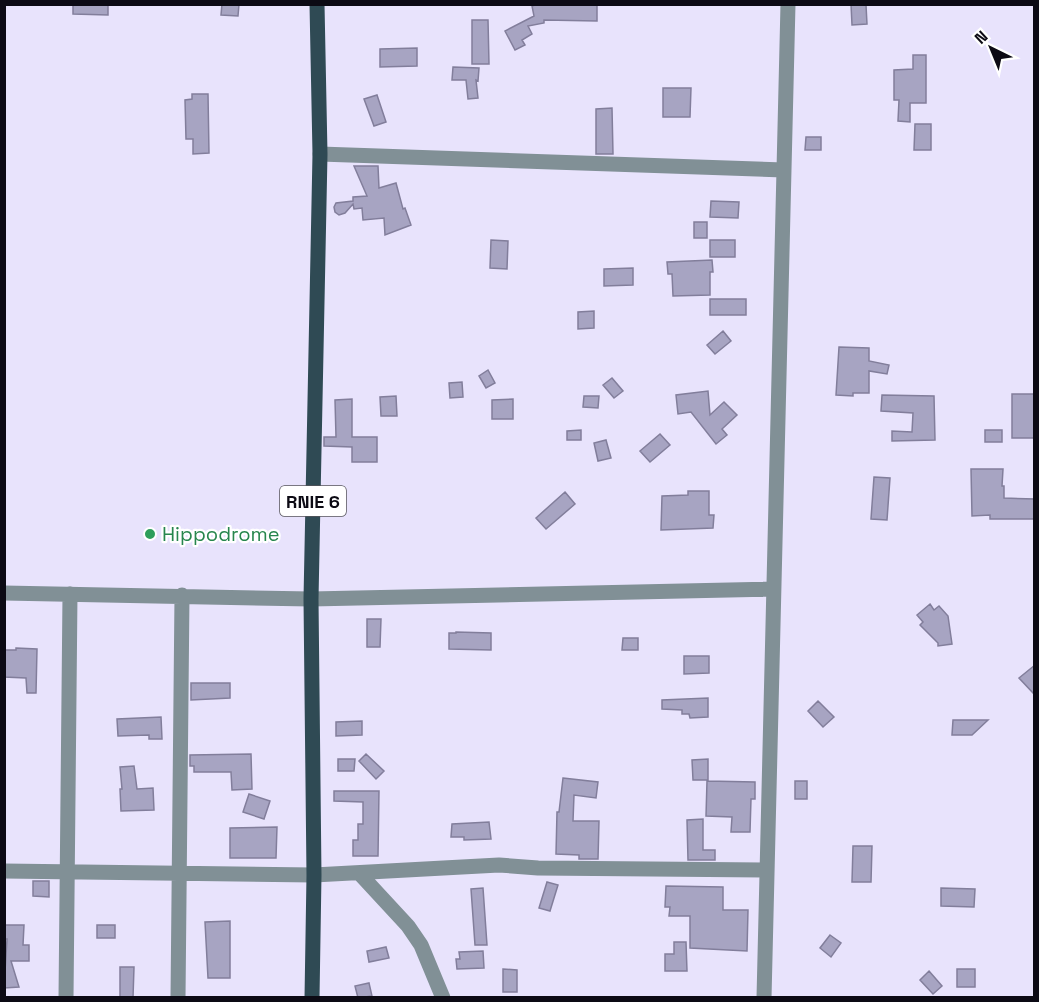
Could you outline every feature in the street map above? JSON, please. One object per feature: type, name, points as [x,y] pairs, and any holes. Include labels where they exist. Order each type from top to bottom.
[{"type":"main road","name":"RNIE 6","points":[[312,998],[314,875],[311,599],[320,154],[317,4]]},
{"type":"street","points":[[764,998],[788,4]]},
{"type":"street","points":[[320,154],[784,170]]},
{"type":"street","points":[[4,593],[311,599],[773,589]]},
{"type":"street","points":[[66,998],[70,594]]},
{"type":"street","points":[[178,998],[182,595]]},
{"type":"street","points":[[4,871],[314,875],[499,865],[538,868],[767,870]]},
{"type":"street","points":[[359,873],[408,926],[422,945],[443,998]]},
{"type":"building","points":[[73,4],[108,4],[108,15],[73,14]]},
{"type":"building","points":[[222,4],[239,4],[238,16],[221,15]]},
{"type":"building","points":[[538,4],[597,4],[597,21],[544,20],[544,23],[528,26],[532,34],[522,40],[525,45],[515,50],[505,31],[534,16],[532,6]]},
{"type":"building","points":[[851,4],[866,5],[867,24],[852,25]]},
{"type":"building","points":[[472,20],[488,20],[489,64],[472,64]]},
{"type":"building","points":[[417,48],[417,66],[380,67],[380,49]]},
{"type":"building","points":[[913,55],[926,55],[926,103],[910,103],[910,122],[898,121],[899,100],[894,100],[894,70],[913,69]]},
{"type":"building","points":[[453,67],[479,68],[478,81],[476,80],[478,98],[468,99],[466,80],[452,80]]},
{"type":"building","points":[[663,88],[691,88],[690,117],[663,117]]},
{"type":"building","points":[[192,94],[208,94],[209,153],[193,154],[193,139],[186,139],[185,100],[192,99]]},
{"type":"building","points":[[377,95],[386,122],[374,126],[364,99]]},
{"type":"building","points":[[612,108],[613,154],[596,154],[596,109]]},
{"type":"building","points":[[915,124],[931,124],[931,150],[914,150]]},
{"type":"building","points":[[806,137],[821,137],[821,150],[805,150]]},
{"type":"building","points":[[354,166],[378,166],[379,188],[396,183],[403,209],[405,208],[411,225],[385,235],[384,218],[363,220],[362,208],[354,209],[353,204],[345,213],[339,215],[335,212],[336,203],[353,201],[353,197],[367,196]]},
{"type":"building","points":[[711,201],[739,202],[738,218],[710,217]]},
{"type":"building","points":[[694,222],[707,222],[707,238],[694,238]]},
{"type":"building","points":[[491,240],[508,241],[507,269],[490,268]]},
{"type":"building","points":[[710,240],[735,240],[735,257],[710,257]]},
{"type":"building","points":[[712,260],[710,295],[673,296],[672,274],[668,274],[667,262]]},
{"type":"building","points":[[633,268],[633,285],[604,286],[604,269]]},
{"type":"building","points":[[710,299],[746,299],[746,315],[710,315]]},
{"type":"building","points":[[594,311],[594,328],[578,329],[578,312]]},
{"type":"building","points":[[723,331],[731,341],[715,354],[707,345]]},
{"type":"building","points":[[839,347],[869,348],[869,361],[889,365],[887,374],[869,371],[869,393],[853,393],[853,396],[836,395]]},
{"type":"building","points":[[488,370],[495,383],[486,388],[479,376]]},
{"type":"building","points":[[612,378],[623,391],[614,398],[603,385]]},
{"type":"building","points":[[462,382],[463,397],[450,398],[449,383]]},
{"type":"building","points":[[708,391],[710,415],[724,402],[737,415],[722,429],[727,435],[716,444],[691,412],[678,414],[676,395]]},
{"type":"building","points":[[1012,394],[1034,394],[1034,438],[1012,438]]},
{"type":"building","points":[[882,395],[934,396],[935,440],[892,441],[892,431],[912,432],[913,413],[881,411]]},
{"type":"building","points":[[396,396],[397,416],[381,416],[380,397]]},
{"type":"building","points":[[584,396],[599,396],[598,408],[583,407]]},
{"type":"building","points":[[352,399],[352,437],[377,437],[377,462],[352,462],[352,447],[324,446],[324,437],[336,437],[335,400]]},
{"type":"building","points":[[513,399],[513,419],[492,419],[492,400]]},
{"type":"building","points":[[581,430],[581,440],[567,440],[567,431]]},
{"type":"building","points":[[985,430],[1002,430],[1002,442],[985,442]]},
{"type":"building","points":[[660,434],[670,445],[650,462],[640,451]]},
{"type":"building","points":[[606,440],[611,458],[598,461],[594,443]]},
{"type":"building","points":[[971,469],[1003,469],[1004,498],[1035,499],[1035,519],[990,519],[990,515],[972,516]]},
{"type":"building","points":[[874,477],[890,478],[887,520],[871,519]]},
{"type":"building","points":[[688,491],[709,491],[709,515],[714,515],[713,528],[661,530],[662,496],[688,495]]},
{"type":"building","points":[[565,492],[575,504],[546,529],[536,518]]},
{"type":"building","points":[[930,604],[934,610],[939,606],[948,616],[952,644],[938,646],[938,643],[920,625],[923,622],[917,615]]},
{"type":"building","points":[[367,619],[381,619],[380,647],[367,647]]},
{"type":"building","points":[[449,633],[491,633],[491,650],[449,649]]},
{"type":"building","points":[[623,638],[638,638],[638,650],[622,650]]},
{"type":"building","points":[[16,648],[37,649],[36,693],[27,693],[26,678],[4,677],[4,650],[16,650]]},
{"type":"building","points":[[684,656],[709,656],[709,673],[684,674]]},
{"type":"building","points":[[1035,665],[1035,695],[1019,678]]},
{"type":"building","points":[[191,683],[230,683],[230,698],[191,700]]},
{"type":"building","points":[[708,698],[708,717],[690,718],[689,714],[682,714],[682,710],[662,709],[662,700]]},
{"type":"building","points":[[818,701],[834,717],[823,727],[808,711]]},
{"type":"building","points":[[161,717],[162,739],[149,739],[149,735],[118,736],[117,719]]},
{"type":"building","points":[[953,720],[988,720],[972,735],[952,735]]},
{"type":"building","points":[[362,721],[362,735],[336,736],[336,722]]},
{"type":"building","points":[[251,754],[252,789],[232,790],[231,772],[194,772],[194,766],[190,766],[190,755]]},
{"type":"building","points":[[366,754],[384,771],[376,779],[359,761]]},
{"type":"building","points":[[338,759],[355,759],[354,771],[338,771]]},
{"type":"building","points":[[708,759],[708,780],[693,780],[692,760]]},
{"type":"building","points":[[134,766],[137,789],[153,788],[154,810],[121,811],[120,767]]},
{"type":"building","points":[[563,778],[598,782],[596,798],[574,795],[573,821],[599,821],[598,859],[579,859],[579,855],[556,854],[557,812],[559,812]]},
{"type":"building","points":[[707,781],[755,782],[755,799],[751,799],[750,832],[731,832],[732,817],[706,816]]},
{"type":"building","points":[[795,781],[807,781],[807,799],[795,799]]},
{"type":"building","points":[[334,791],[379,791],[378,856],[353,856],[353,840],[358,840],[358,824],[363,824],[363,802],[334,801]]},
{"type":"building","points":[[249,794],[270,801],[264,819],[243,812]]},
{"type":"building","points":[[703,819],[703,850],[715,850],[715,860],[688,860],[687,820]]},
{"type":"building","points":[[489,822],[491,839],[464,840],[464,837],[451,837],[452,824]]},
{"type":"building","points":[[277,827],[276,858],[230,858],[230,828]]},
{"type":"building","points":[[853,846],[872,846],[871,882],[852,882]]},
{"type":"building","points":[[33,881],[49,881],[49,897],[33,896]]},
{"type":"building","points":[[547,882],[558,885],[550,911],[539,908]]},
{"type":"building","points":[[666,886],[723,887],[723,910],[748,910],[747,951],[690,948],[690,916],[669,916],[670,907],[665,907]]},
{"type":"building","points":[[483,888],[487,945],[475,945],[471,889]]},
{"type":"building","points":[[941,888],[975,889],[974,907],[941,906]]},
{"type":"building","points":[[230,921],[230,978],[208,978],[205,922]]},
{"type":"building","points":[[4,925],[24,925],[23,945],[29,945],[29,961],[11,961],[19,987],[4,988],[7,939],[4,939]]},
{"type":"building","points":[[97,925],[115,925],[115,938],[97,938]]},
{"type":"building","points":[[830,935],[841,943],[831,957],[820,948]]},
{"type":"building","points":[[674,942],[686,942],[687,971],[665,971],[665,954],[674,954]]},
{"type":"building","points":[[386,947],[389,958],[369,962],[367,951]]},
{"type":"building","points":[[483,951],[484,968],[457,969],[456,959],[460,959],[459,952]]},
{"type":"building","points":[[120,967],[134,967],[133,998],[120,998]]},
{"type":"building","points":[[503,969],[517,970],[517,992],[503,992]]},
{"type":"building","points":[[957,969],[975,969],[975,987],[957,987]]},
{"type":"building","points":[[929,971],[942,986],[933,994],[920,980]]},
{"type":"building","points":[[369,983],[372,996],[358,998],[355,986]]},
{"type":"place","name":"Hippodrome","points":[[150,534]]}]
